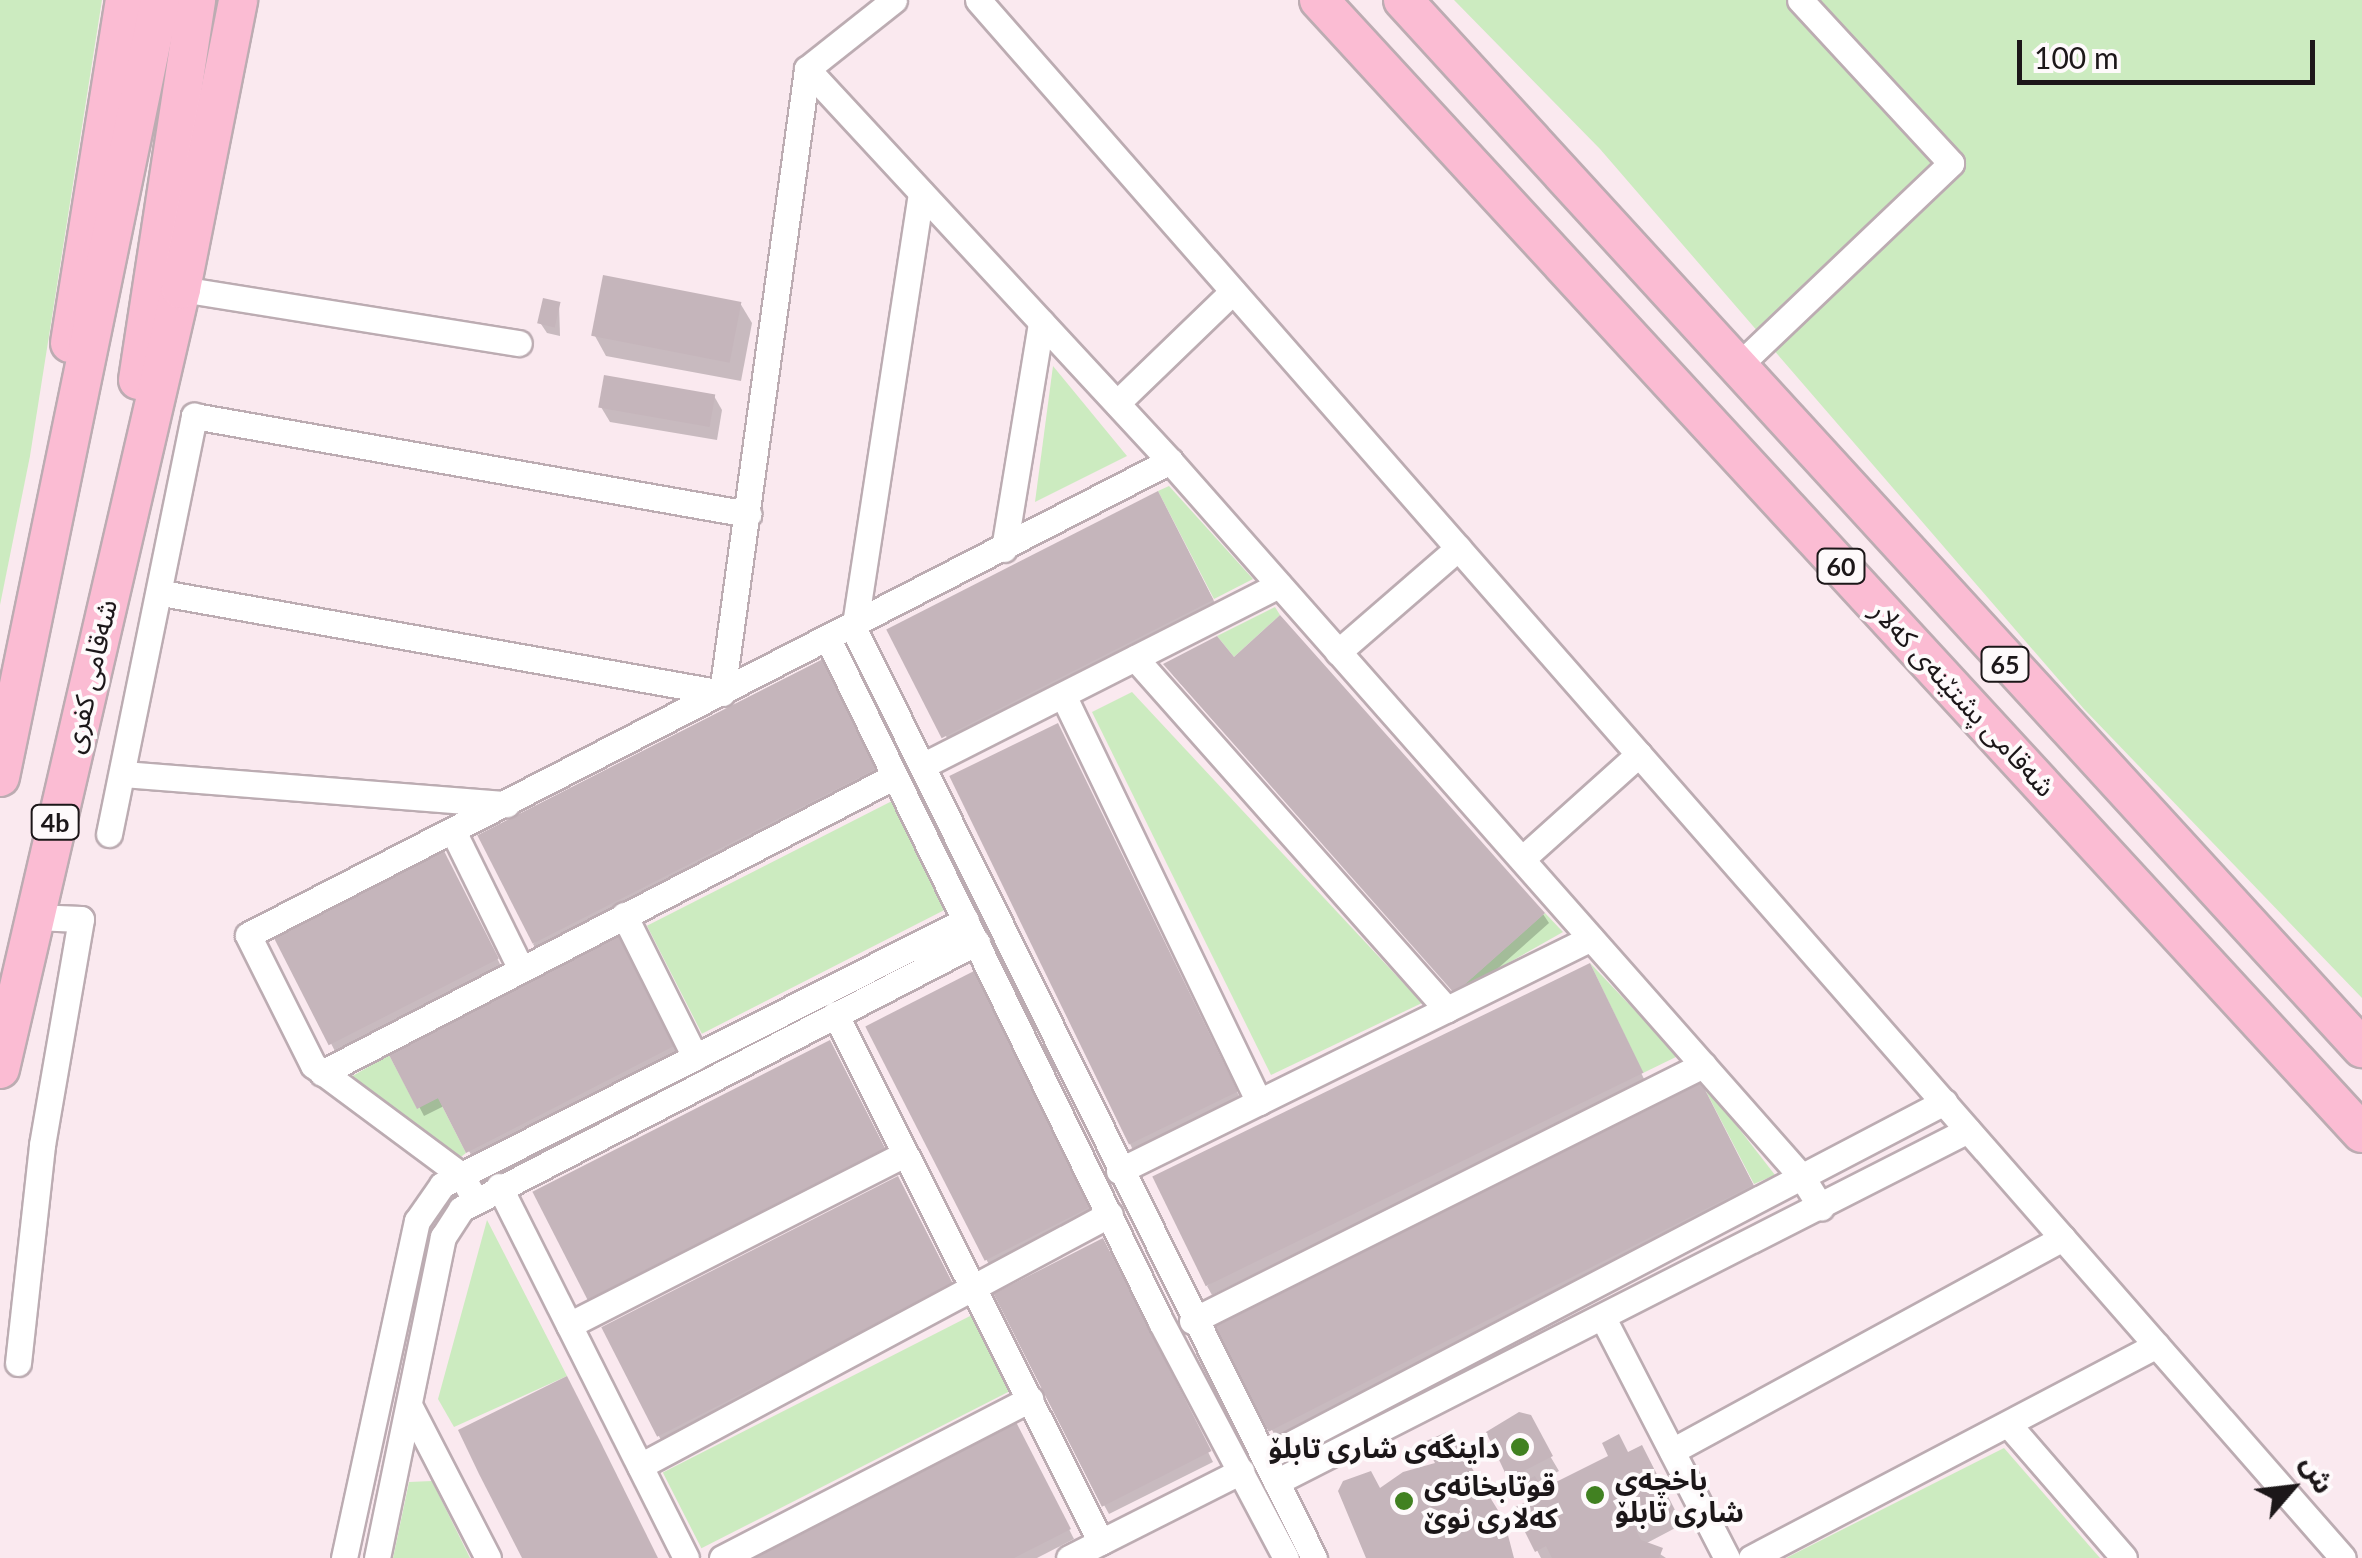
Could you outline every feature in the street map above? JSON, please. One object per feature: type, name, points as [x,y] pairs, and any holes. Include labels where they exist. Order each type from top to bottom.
[{"type":"highway","points":[[43,569],[77,291],[126,0]]},
{"type":"highway","points":[[43,569],[117,225],[160,0]]},
{"type":"highway","points":[[112,576],[158,222],[196,0]]},
{"type":"highway","points":[[112,576],[181,288],[238,0]]},
{"type":"highway","name":"شەقامی پشتێنەی کەلار","points":[[1319,0],[2362,1132]]},
{"type":"highway","name":"شەقامی پشتێنەی کەلار","points":[[1403,0],[2362,1048]]},
{"type":"highway","name":"4b","points":[[0,777],[43,569]]},
{"type":"highway","name":"شەقامی کفری","points":[[0,1069],[112,576]]},
{"type":"street","points":[[722,693],[807,69],[894,0]]},
{"type":"street","points":[[978,0],[2343,1558]]},
{"type":"street","points":[[1736,368],[1950,163],[1800,0]]},
{"type":"street","points":[[807,69],[1170,462],[1802,1177],[1821,1208]]},
{"type":"street","points":[[922,193],[854,629],[1192,1321],[1314,1558]]},
{"type":"street","points":[[181,288],[519,343]]},
{"type":"street","points":[[1116,404],[1234,292]]},
{"type":"street","points":[[1004,549],[1041,322]]},
{"type":"street","points":[[109,834],[162,592],[194,416],[748,514]]},
{"type":"street","points":[[474,1198],[461,1175],[312,1066],[248,935],[829,642],[1170,462]]},
{"type":"street","points":[[1338,652],[1458,548]]},
{"type":"street","points":[[922,766],[1279,585]]},
{"type":"street","points":[[162,592],[722,693]]},
{"type":"street","points":[[829,642],[1110,1214],[1286,1558]]},
{"type":"street","points":[[1135,658],[1448,1009]]},
{"type":"street","points":[[1062,695],[1260,1102]]},
{"type":"street","points":[[1522,860],[1639,754]]},
{"type":"street","points":[[123,774],[507,804]]},
{"type":"street","points":[[322,1072],[896,776]]},
{"type":"street","points":[[453,832],[521,968]]},
{"type":"street","points":[[624,916],[694,1057]]},
{"type":"street","points":[[18,1363],[42,1145],[81,919],[34,917]]},
{"type":"street","points":[[344,1558],[417,1221],[442,1185],[606,1117],[835,1014],[971,931]]},
{"type":"street","points":[[377,1558],[443,1237],[474,1198],[499,1186],[694,1057],[971,931]]},
{"type":"street","points":[[1119,1171],[1591,938]]},
{"type":"street","points":[[835,1014],[1101,1542]]},
{"type":"street","points":[[1192,1321],[1703,1065]]},
{"type":"street","points":[[1264,1458],[1944,1102]]},
{"type":"street","points":[[1276,1482],[1968,1130]]},
{"type":"street","points":[[569,1325],[905,1154]]},
{"type":"street","points":[[499,1186],[686,1558]]},
{"type":"street","points":[[640,1466],[974,1291],[984,1277],[1110,1214]]},
{"type":"street","points":[[1672,1451],[2063,1238]]},
{"type":"street","points":[[1603,1318],[1726,1558]]},
{"type":"street","points":[[1751,1558],[2156,1345]]},
{"type":"street","points":[[722,1558],[1030,1400]]},
{"type":"street","points":[[409,1405],[488,1558]]},
{"type":"street","points":[[2008,1424],[2124,1558]]},
{"type":"street","points":[[1069,1558],[1241,1471]]},
{"type":"green space","points":[[0,0],[102,0],[30,456],[0,605]]},
{"type":"green space","points":[[1454,0],[2362,0],[2362,998],[2084,709],[1600,149]]},
{"type":"green space","points":[[1053,366],[1127,456],[1035,502]]},
{"type":"green space","points":[[1169,486],[1253,579],[1214,599],[1158,491]]},
{"type":"green space","points":[[1275,607],[1280,615],[1234,657],[1217,636]]},
{"type":"green space","points":[[1132,692],[1422,1003],[1271,1075],[1092,712]]},
{"type":"green space","points":[[892,801],[947,909],[702,1034],[647,926]]},
{"type":"green space","points":[[1545,913],[1563,932],[1455,993]]},
{"type":"green space","points":[[1590,963],[1678,1056],[1643,1073]]},
{"type":"green space","points":[[389,1055],[417,1108],[438,1098],[466,1153],[458,1159],[349,1078]]},
{"type":"green space","points":[[1698,1076],[1775,1175],[1754,1184]]},
{"type":"green space","points":[[487,1220],[567,1376],[454,1427],[438,1399]]},
{"type":"green space","points":[[972,1315],[1011,1391],[701,1548],[663,1473]]},
{"type":"green space","points":[[2004,1448],[2100,1558],[1786,1558]]},
{"type":"green space","points":[[432,1481],[470,1558],[393,1558],[409,1482]]},
{"type":"building","points":[[603,275],[741,302],[730,363],[591,336]]},
{"type":"building","points":[[543,298],[561,302],[555,327],[537,323]]},
{"type":"building","points":[[604,375],[715,395],[710,427],[598,407]]},
{"type":"building","points":[[1158,491],[1213,600],[942,738],[886,629]]},
{"type":"building","points":[[1280,615],[1545,913],[1455,993],[1163,664],[1217,636],[1234,657]]},
{"type":"building","points":[[823,659],[878,768],[533,944],[477,835]]},
{"type":"building","points":[[1058,723],[1238,1092],[1129,1145],[949,776]]},
{"type":"building","points":[[443,849],[499,959],[329,1045],[273,936]]},
{"type":"building","points":[[623,934],[678,1044],[466,1153],[438,1098],[417,1109],[389,1055]]},
{"type":"building","points":[[1590,963],[1643,1073],[1206,1286],[1152,1176]]},
{"type":"building","points":[[974,971],[1093,1205],[985,1261],[865,1026]]},
{"type":"building","points":[[830,1040],[885,1149],[588,1300],[532,1192]]},
{"type":"building","points":[[1698,1076],[1753,1185],[1269,1432],[1213,1323]]},
{"type":"building","points":[[898,1176],[954,1286],[657,1437],[601,1327]]},
{"type":"building","points":[[1103,1238],[1212,1451],[1102,1507],[993,1294]]},
{"type":"building","points":[[567,1376],[658,1558],[522,1558],[479,1474],[458,1430]]},
{"type":"building","name":"داینگەی شاری تابلۆ","points":[[1519,1412],[1531,1415],[1553,1456],[1508,1479],[1486,1432]]},
{"type":"building","points":[[1015,1420],[1071,1529],[1014,1558],[747,1558]]},
{"type":"building","name":"قوتابخانەی کەلاری نوێ","points":[[1449,1431],[1504,1520],[1514,1558],[1366,1558],[1338,1491],[1343,1481],[1371,1471],[1380,1488],[1403,1472],[1435,1463],[1424,1442]]},
{"type":"building","name":"باخچەی شاری تابلۆ","points":[[1619,1434],[1628,1452],[1642,1445],[1675,1510],[1636,1530],[1641,1540],[1663,1548],[1659,1558],[1552,1558],[1546,1546],[1535,1552],[1513,1508],[1526,1502],[1517,1485],[1535,1476],[1542,1489],[1608,1456],[1602,1443]]},
{"type":"place","name":"داینگەی شاری تابلۆ","points":[[1520,1447]]},
{"type":"place","name":"باخچەی شاری تابلۆ","points":[[1595,1495]]},
{"type":"place","name":"قوتابخانەی کەلاری نوێ","points":[[1404,1501]]}]
